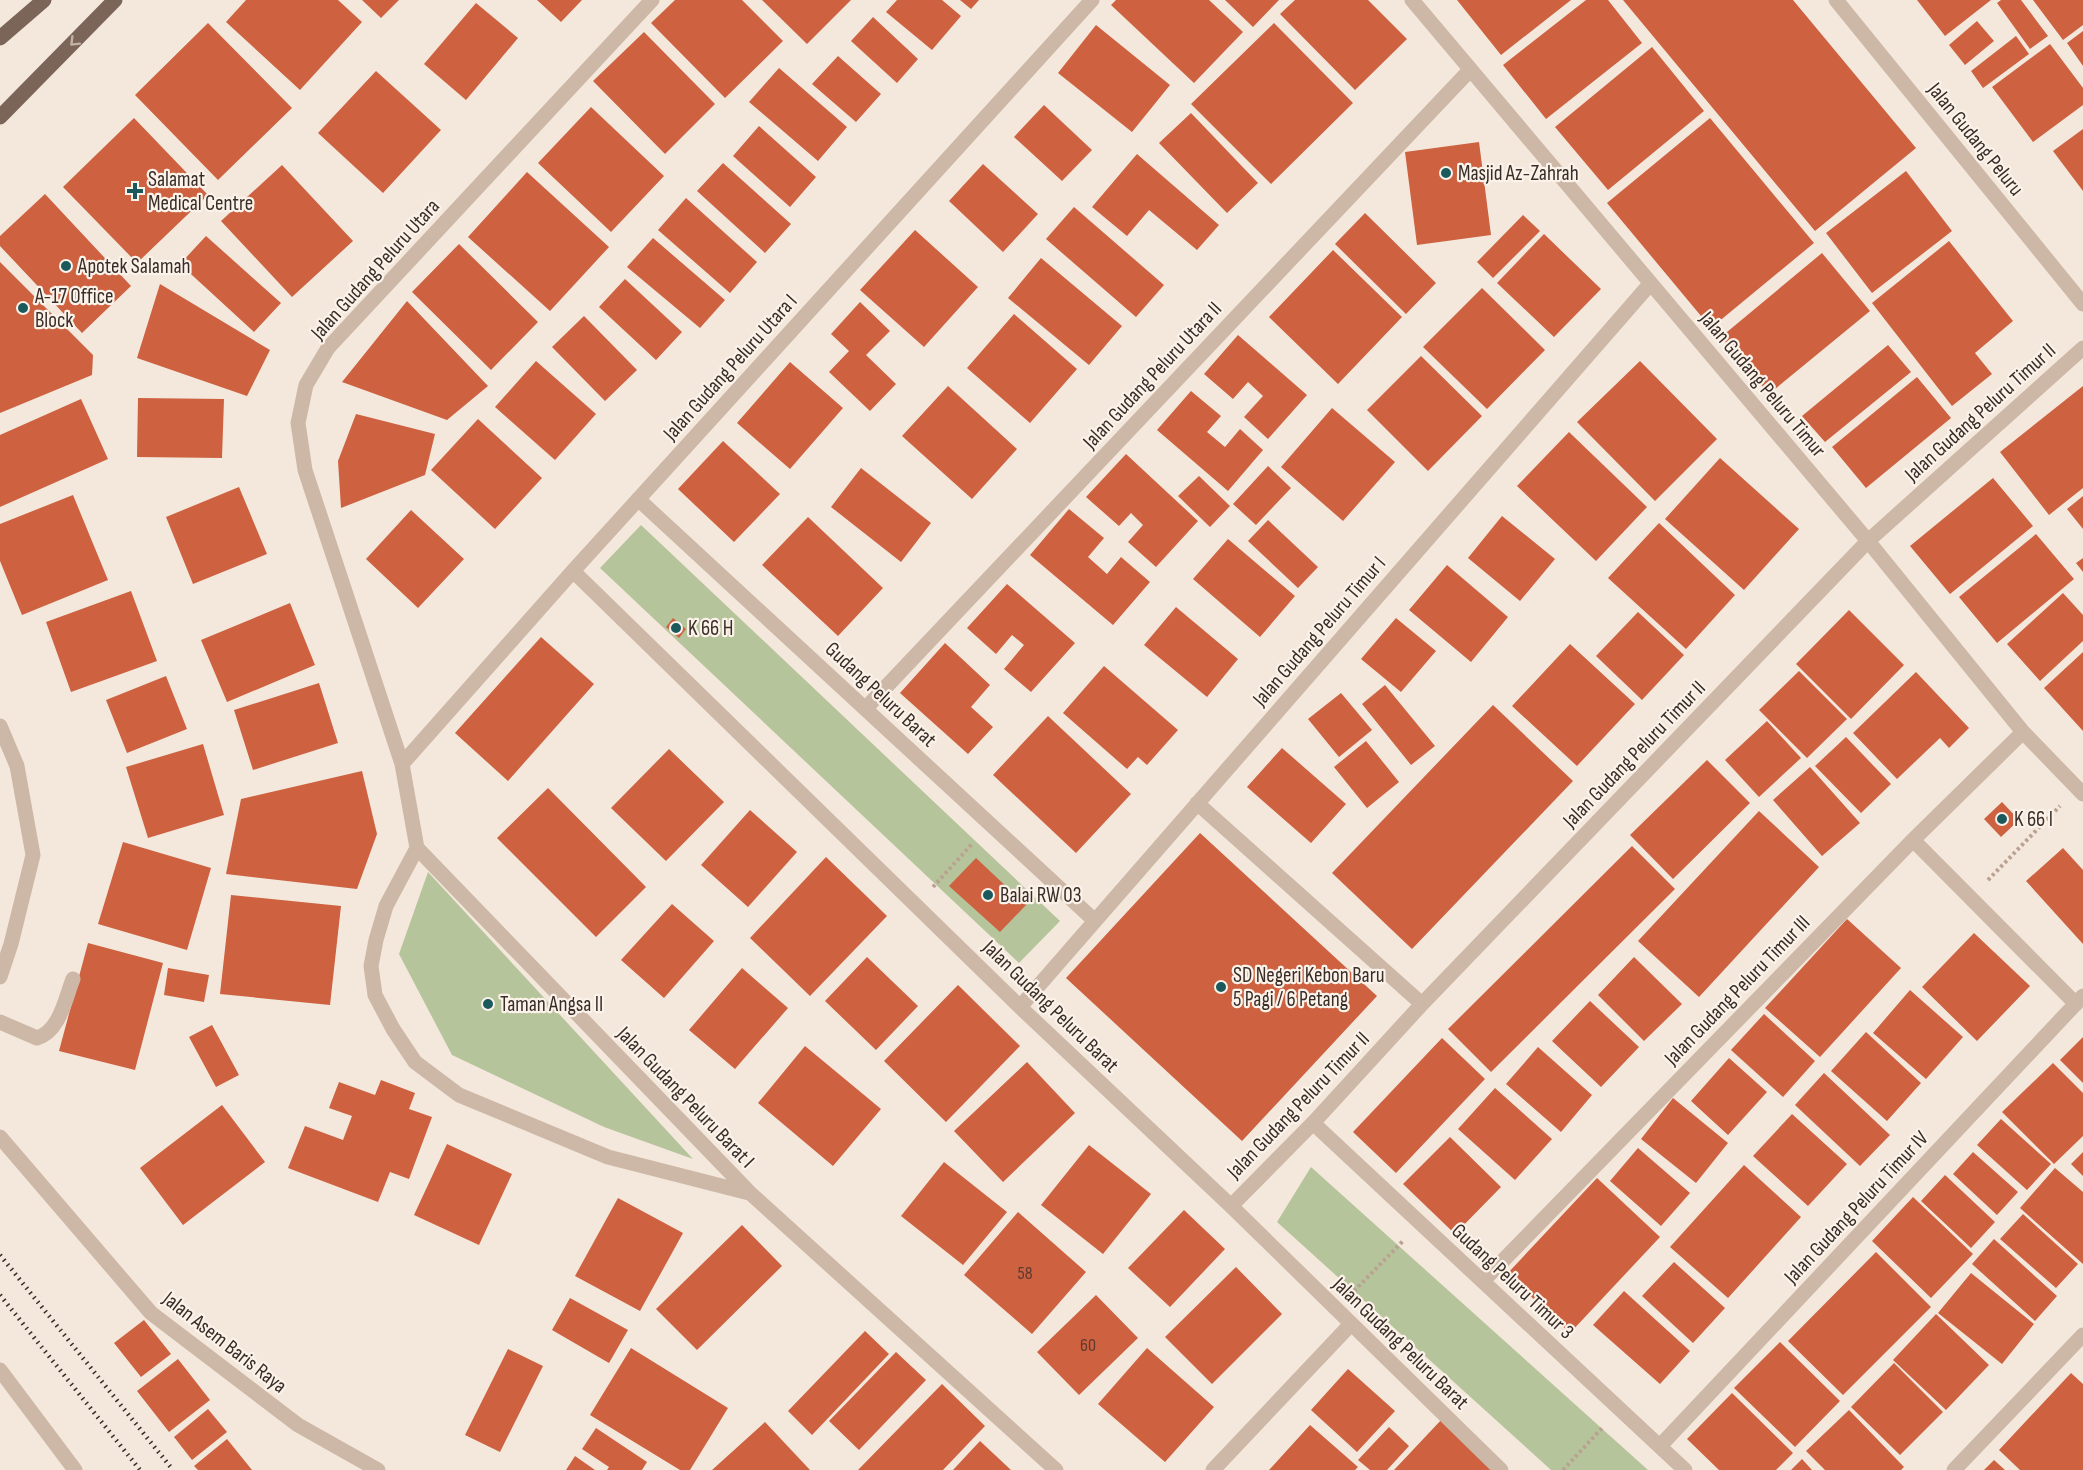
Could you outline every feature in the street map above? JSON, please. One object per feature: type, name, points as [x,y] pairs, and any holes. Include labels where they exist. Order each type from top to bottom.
[{"type":"main road","points":[[0,38],[44,0]]},
{"type":"main road","points":[[0,117],[115,0]]},
{"type":"street","name":"Jalan Gudang Peluru Utara","points":[[402,764],[305,470],[298,423],[306,385],[328,348],[652,0]]},
{"type":"street","name":"Jalan Gudang Peluru Utara I","points":[[402,764],[638,499],[1092,0]]},
{"type":"street","name":"Jalan Gudang Peluru Timur","points":[[1412,0],[1868,541],[2023,732],[2080,791]]},
{"type":"street","name":"Jalan Gudang Peluru","points":[[1836,0],[2083,304]]},
{"type":"street","name":"Jalan Gudang Peluru Utara II","points":[[866,708],[1470,70]]},
{"type":"street","name":"Jalan Gudang Peluru Timur I","points":[[1020,1007],[1650,284]]},
{"type":"street","name":"Jalan Gudang Peluru Timur II","points":[[1231,1206],[1313,1123],[1422,1004],[1868,541],[2083,348]]},
{"type":"street","name":"Gudang Peluru Barat","points":[[638,499],[1095,921]]},
{"type":"street","name":"Jalan Gudang Peluru Barat","points":[[573,571],[1020,1007],[1231,1206],[1501,1470]]},
{"type":"street","points":[[0,726],[17,766],[33,855],[5,942],[0,976]]},
{"type":"street","name":"Jalan Gudang Peluru Timur III","points":[[1483,1281],[1913,840],[2023,732]]},
{"type":"street","points":[[402,764],[417,848]]},
{"type":"street","points":[[1197,803],[1422,1004]]},
{"type":"street","points":[[1913,840],[2079,1000]]},
{"type":"street","name":"Jalan Gudang Peluru Barat I","points":[[750,1193],[608,1156],[459,1095],[415,1062],[393,1029],[375,995],[371,966],[386,906],[417,848],[750,1193],[1056,1470]]},
{"type":"street","points":[[0,1022],[37,1038],[44,1036],[55,1026],[73,979]]},
{"type":"street","name":"Jalan Gudang Peluru Timur IV","points":[[1660,1446],[2079,1000]]},
{"type":"street","name":"Gudang Peluru Timur 3","points":[[1313,1123],[1686,1470]]},
{"type":"street","name":"Jalan Asem Baris Raya","points":[[0,1137],[151,1313],[298,1425],[378,1470]]},
{"type":"street","points":[[1213,1470],[1351,1324]]},
{"type":"street","points":[[1954,1470],[2083,1335]]},
{"type":"street","points":[[0,1370],[75,1470]]},
{"type":"path","points":[[1971,898],[2080,791]]},
{"type":"path","points":[[916,906],[991,824]]},
{"type":"path","points":[[1336,1309],[1421,1223]]},
{"type":"path","points":[[1563,1470],[1620,1409]]},
{"type":"green space","points":[[641,525],[1060,921],[1019,963],[600,568]]},
{"type":"green space","name":"Taman Angsa II","points":[[428,872],[693,1159],[604,1127],[452,1055],[399,954]]},
{"type":"green space","points":[[1311,1167],[1648,1470],[1551,1470],[1277,1222]]},
{"type":"building","points":[[246,0],[338,0],[362,22],[300,90],[226,22]]},
{"type":"building","points":[[362,0],[399,0],[381,18]]},
{"type":"building","points":[[537,0],[582,0],[561,22]]},
{"type":"building","points":[[675,0],[742,0],[783,41],[725,98],[651,23]]},
{"type":"building","points":[[762,0],[851,0],[807,44]]},
{"type":"building","points":[[897,0],[942,0],[961,16],[932,50],[886,12]]},
{"type":"building","points":[[960,0],[979,0],[971,9]]},
{"type":"building","points":[[1116,0],[1209,0],[1243,32],[1194,83],[1111,5]]},
{"type":"building","points":[[1225,0],[1279,0],[1253,27]]},
{"type":"building","points":[[1295,0],[1368,0],[1407,39],[1355,90],[1280,14]]},
{"type":"building","points":[[1457,0],[1571,0],[1501,55]]},
{"type":"building","points":[[1586,0],[1608,0],[1642,43],[1546,119],[1503,65]]},
{"type":"building","points":[[1623,0],[1793,0],[1916,148],[1815,231]]},
{"type":"building","points":[[1917,0],[1991,0],[1945,36]]},
{"type":"building","points":[[2001,0],[2021,0],[2048,36],[2030,49],[1997,3]]},
{"type":"building","points":[[2033,0],[2083,0],[2083,25],[2063,40]]},
{"type":"building","points":[[476,3],[518,38],[466,100],[424,64]]},
{"type":"building","points":[[873,17],[918,59],[897,83],[851,41]]},
{"type":"building","points":[[1977,21],[1994,41],[1965,65],[1949,45]]},
{"type":"building","points":[[208,23],[292,108],[218,180],[135,95]]},
{"type":"building","points":[[1274,23],[1353,103],[1271,184],[1191,104]]},
{"type":"building","points":[[1096,25],[1170,85],[1132,132],[1058,73]]},
{"type":"building","points":[[2083,31],[2083,66],[2067,43]]},
{"type":"building","points":[[644,32],[715,104],[665,154],[593,81]]},
{"type":"building","points":[[2016,36],[2029,54],[1983,88],[1971,71]]},
{"type":"building","points":[[2050,44],[2083,88],[2083,105],[2033,142],[1992,87]]},
{"type":"building","points":[[1652,47],[1704,111],[1608,190],[1555,127]]},
{"type":"building","points":[[838,56],[881,94],[856,122],[812,84]]},
{"type":"building","points":[[779,68],[847,127],[818,161],[749,102]]},
{"type":"building","points":[[376,71],[441,130],[383,193],[318,133]]},
{"type":"building","points":[[1044,105],[1092,150],[1062,181],[1014,137]]},
{"type":"building","points":[[591,107],[664,176],[611,232],[538,163]]},
{"type":"building","points":[[1191,113],[1258,183],[1227,213],[1159,143]]},
{"type":"building","name":"Salamat Medical Centre","points":[[134,118],[208,195],[137,263],[63,187]]},
{"type":"building","points":[[1710,118],[1814,243],[1711,328],[1607,203]]},
{"type":"building","points":[[759,126],[816,177],[790,207],[733,156]]},
{"type":"building","points":[[2083,129],[2083,191],[2053,151]]},
{"type":"building","name":"Masjid Az-Zahrah","points":[[1479,142],[1491,235],[1417,245],[1405,152]]},
{"type":"building","points":[[1137,154],[1219,225],[1197,250],[1149,210],[1127,236],[1092,207]]},
{"type":"building","points":[[723,163],[791,224],[765,253],[697,191]]},
{"type":"building","points":[[983,164],[1038,214],[1003,252],[949,201]]},
{"type":"building","points":[[282,165],[353,241],[292,297],[221,221]]},
{"type":"building","points":[[1906,171],[1952,231],[1872,293],[1826,233]]},
{"type":"building","points":[[527,172],[609,247],[550,311],[468,237]]},
{"type":"building","name":"Apotek Salamah","points":[[45,194],[131,286],[82,333],[0,246],[0,236]]},
{"type":"building","points":[[686,198],[757,262],[730,293],[658,230]]},
{"type":"building","points":[[1074,207],[1164,285],[1136,317],[1046,239]]},
{"type":"building","points":[[1365,213],[1436,283],[1406,314],[1335,244]]},
{"type":"building","points":[[1523,215],[1540,231],[1493,278],[1477,262]]},
{"type":"building","points":[[915,230],[978,287],[924,347],[860,290]]},
{"type":"building","points":[[1544,234],[1601,289],[1554,337],[1497,283]]},
{"type":"building","points":[[206,236],[281,303],[254,332],[180,264]]},
{"type":"building","points":[[653,238],[725,300],[700,328],[627,267]]},
{"type":"building","points":[[1949,241],[2013,321],[1975,353],[1992,374],[1952,406],[1872,303]]},
{"type":"building","points":[[459,244],[538,322],[491,370],[412,292]]},
{"type":"building","points":[[1333,250],[1402,317],[1338,384],[1269,317]]},
{"type":"building","points":[[1822,253],[1870,311],[1769,394],[1721,337]]},
{"type":"building","points":[[1041,258],[1122,326],[1089,365],[1008,298]]},
{"type":"building","name":"A-17 Office Block","points":[[0,262],[93,355],[92,375],[0,413]]},
{"type":"building","points":[[625,279],[682,332],[656,360],[599,307]]},
{"type":"building","points":[[160,284],[270,350],[247,396],[137,358]]},
{"type":"building","points":[[1482,288],[1545,350],[1487,409],[1423,347]]},
{"type":"building","points":[[407,301],[488,386],[447,420],[342,382]]},
{"type":"building","points":[[860,302],[890,331],[866,355],[896,384],[870,411],[829,372],[849,351],[831,334]]},
{"type":"building","points":[[1014,314],[1077,369],[1030,423],[967,368]]},
{"type":"building","points":[[584,316],[637,370],[605,401],[552,347]]},
{"type":"building","points":[[1238,335],[1307,395],[1268,439],[1244,417],[1263,396],[1248,382],[1233,399],[1204,374]]},
{"type":"building","points":[[1888,345],[1911,372],[1825,442],[1802,416]]},
{"type":"building","points":[[1421,356],[1482,416],[1428,471],[1367,410]]},
{"type":"building","points":[[536,361],[596,414],[555,460],[495,407]]},
{"type":"building","points":[[1640,361],[1717,439],[1655,501],[1577,422]]},
{"type":"building","points":[[790,362],[843,408],[790,469],[737,423]]},
{"type":"building","points":[[1917,377],[1951,418],[1866,488],[1832,447]]},
{"type":"building","points":[[948,386],[1017,449],[972,499],[902,436]]},
{"type":"building","points":[[2083,386],[2083,488],[2049,515],[2000,452]]},
{"type":"building","points":[[1191,391],[1221,416],[1207,432],[1225,447],[1240,429],[1263,450],[1228,491],[1157,430]]},
{"type":"building","points":[[138,398],[224,399],[222,458],[137,457]]},
{"type":"building","points":[[81,399],[108,459],[0,507],[0,435]]},
{"type":"building","points":[[1332,408],[1395,462],[1343,521],[1281,467]]},
{"type":"building","points":[[356,414],[435,434],[425,475],[341,508],[338,461]]},
{"type":"building","points":[[478,419],[542,478],[495,529],[431,470]]},
{"type":"building","points":[[1569,432],[1647,507],[1596,561],[1517,486]]},
{"type":"building","points":[[723,441],[780,494],[734,542],[678,489]]},
{"type":"building","points":[[1126,454],[1198,521],[1156,567],[1128,542],[1143,525],[1131,513],[1119,526],[1086,497]]},
{"type":"building","points":[[1720,458],[1799,529],[1744,590],[1665,519]]},
{"type":"building","points":[[1268,466],[1291,488],[1256,525],[1233,504]]},
{"type":"building","points":[[861,468],[931,523],[901,562],[831,507]]},
{"type":"building","points":[[1199,476],[1230,506],[1210,527],[1178,496]]},
{"type":"building","points":[[1993,478],[2033,526],[1950,594],[1910,546]]},
{"type":"building","points":[[239,487],[267,554],[193,584],[166,517]]},
{"type":"building","points":[[73,495],[108,580],[22,615],[0,561],[0,524]]},
{"type":"building","points":[[2083,496],[2083,529],[2067,509]]},
{"type":"building","points":[[1069,509],[1104,538],[1088,557],[1107,574],[1121,557],[1150,582],[1113,625],[1030,555]]},
{"type":"building","points":[[411,510],[464,559],[418,608],[366,559]]},
{"type":"building","points":[[1502,516],[1555,559],[1520,601],[1468,558]]},
{"type":"building","points":[[808,517],[883,588],[838,636],[762,565]]},
{"type":"building","points":[[1268,520],[1318,567],[1298,588],[1248,541]]},
{"type":"building","points":[[1659,523],[1735,595],[1686,649],[1608,578]]},
{"type":"building","points":[[2036,534],[2074,579],[1997,643],[1959,597]]},
{"type":"building","points":[[1228,539],[1295,596],[1260,637],[1193,579]]},
{"type":"building","points":[[2083,558],[2083,572],[2076,563]]},
{"type":"building","points":[[1447,565],[1508,617],[1471,662],[1409,610]]},
{"type":"building","points":[[1007,584],[1075,643],[1031,692],[1004,669],[1024,645],[1012,635],[996,654],[967,628]]},
{"type":"building","points":[[131,591],[157,661],[71,692],[46,622]]},
{"type":"building","points":[[2063,593],[2083,615],[2083,641],[2040,681],[2007,644]]},
{"type":"building","points":[[290,603],[315,665],[227,702],[201,640]]},
{"type":"building","points":[[1176,607],[1238,659],[1207,697],[1144,645]]},
{"type":"building","points":[[1849,610],[1904,665],[1851,719],[1796,664]]},
{"type":"building","points":[[1638,612],[1684,655],[1642,700],[1596,656]]},
{"type":"building","name":"K 66 H","points":[[673,618],[686,629],[679,638],[666,627]]},
{"type":"building","points":[[1396,618],[1436,651],[1401,692],[1361,659]]},
{"type":"building","points":[[541,637],[594,684],[508,781],[455,733]]},
{"type":"building","points":[[945,643],[990,685],[971,707],[993,727],[968,754],[900,693]]},
{"type":"building","points":[[1570,644],[1635,704],[1577,766],[1512,706]]},
{"type":"building","points":[[2083,652],[2083,731],[2044,688]]},
{"type":"building","points":[[1104,666],[1178,730],[1147,765],[1138,757],[1127,769],[1063,713]]},
{"type":"building","points":[[1799,671],[1847,719],[1807,758],[1759,710]]},
{"type":"building","points":[[1916,672],[1969,728],[1949,748],[1940,738],[1897,779],[1853,733]]},
{"type":"building","points":[[166,676],[187,729],[127,753],[106,700]]},
{"type":"building","points":[[319,683],[338,743],[253,770],[234,710]]},
{"type":"building","points":[[1385,685],[1435,746],[1411,765],[1362,704]]},
{"type":"building","points":[[1341,693],[1372,730],[1339,757],[1308,719]]},
{"type":"building","points":[[1493,705],[1573,781],[1412,949],[1332,873]]},
{"type":"building","points":[[1048,716],[1131,794],[1076,853],[993,775]]},
{"type":"building","points":[[1767,721],[1801,758],[1759,797],[1725,760]]},
{"type":"building","points":[[1846,737],[1891,784],[1861,813],[1815,766]]},
{"type":"building","points":[[1366,741],[1399,782],[1367,808],[1334,767]]},
{"type":"building","points":[[203,744],[224,815],[148,838],[126,767]]},
{"type":"building","points":[[1282,748],[1346,804],[1311,843],[1247,787]]},
{"type":"building","points":[[669,749],[724,802],[666,861],[611,808]]},
{"type":"building","points":[[1707,760],[1750,803],[1673,879],[1630,835]]},
{"type":"building","points":[[1810,767],[1860,823],[1822,856],[1773,800]]},
{"type":"building","points":[[362,771],[377,834],[357,889],[226,874],[241,799]]},
{"type":"building","points":[[548,788],[646,887],[596,937],[497,838]]},
{"type":"building","name":"K 66 I","points":[[2002,802],[2019,820],[2001,837],[1984,819]]},
{"type":"building","points":[[750,810],[797,852],[748,907],[701,865]]},
{"type":"building","points":[[1759,811],[1819,867],[1699,997],[1638,941]]},
{"type":"building","name":"SD Negeri Kebon Baru 5 Pagi / 6 Petang","points":[[1200,833],[1377,996],[1242,1141],[1066,978]]},
{"type":"building","points":[[123,842],[211,868],[187,950],[98,924]]},
{"type":"building","points":[[1632,846],[1675,889],[1491,1072],[1448,1029]]},
{"type":"building","points":[[2063,848],[2083,870],[2083,944],[2026,881]]},
{"type":"building","points":[[826,857],[887,916],[810,996],[750,938]]},
{"type":"building","name":"Balai RW 03","points":[[976,858],[1026,905],[1000,932],[949,886]]},
{"type":"building","points":[[231,895],[341,906],[330,1005],[220,994]]},
{"type":"building","points":[[672,904],[714,941],[664,998],[621,960]]},
{"type":"building","points":[[1847,919],[1901,968],[1820,1057],[1765,1008]]},
{"type":"building","points":[[1974,933],[2030,986],[1977,1041],[1922,987]]},
{"type":"building","points":[[88,943],[163,963],[135,1070],[59,1051]]},
{"type":"building","points":[[867,957],[918,1006],[876,1050],[825,1001]]},
{"type":"building","points":[[1634,957],[1682,1004],[1644,1041],[1598,995]]},
{"type":"building","points":[[168,968],[209,975],[204,1002],[164,995]]},
{"type":"building","points":[[742,968],[788,1008],[735,1069],[689,1030]]},
{"type":"building","points":[[958,985],[1020,1046],[946,1122],[884,1061]]},
{"type":"building","points":[[1910,990],[1963,1037],[1926,1079],[1873,1033]]},
{"type":"building","points":[[1590,1001],[1639,1047],[1601,1087],[1552,1041]]},
{"type":"building","points":[[1764,1014],[1815,1061],[1783,1097],[1731,1050]]},
{"type":"building","points":[[212,1025],[239,1075],[216,1087],[189,1037]]},
{"type":"building","points":[[1866,1032],[1921,1083],[1887,1121],[1831,1071]]},
{"type":"building","points":[[2083,1037],[2083,1083],[2060,1060]]},
{"type":"building","points":[[1442,1038],[1485,1079],[1396,1173],[1353,1132]]},
{"type":"building","points":[[805,1046],[881,1109],[833,1166],[758,1103]]},
{"type":"building","points":[[1538,1047],[1592,1095],[1561,1132],[1506,1084]]},
{"type":"building","points":[[1729,1058],[1767,1092],[1728,1135],[1691,1101]]},
{"type":"building","points":[[1027,1062],[1075,1113],[1003,1182],[954,1131]]},
{"type":"building","points":[[2053,1063],[2083,1093],[2083,1136],[2054,1164],[2002,1112]]},
{"type":"building","points":[[1824,1073],[1890,1135],[1860,1166],[1795,1105]]},
{"type":"building","points":[[381,1080],[415,1093],[409,1109],[432,1117],[409,1179],[390,1172],[378,1202],[288,1168],[305,1126],[343,1140],[352,1116],[329,1108],[339,1082],[375,1095]]},
{"type":"building","points":[[1495,1088],[1552,1139],[1515,1180],[1458,1129]]},
{"type":"building","points":[[1673,1098],[1728,1143],[1696,1183],[1641,1139]]},
{"type":"building","points":[[222,1105],[265,1162],[183,1225],[140,1168]]},
{"type":"building","points":[[1792,1114],[1847,1164],[1808,1206],[1753,1156]]},
{"type":"building","points":[[2001,1119],[2051,1164],[2027,1190],[1977,1145]]},
{"type":"building","points":[[1450,1137],[1501,1187],[1455,1234],[1403,1184]]},
{"type":"building","points":[[447,1144],[512,1174],[479,1245],[414,1215]]},
{"type":"building","points":[[1089,1145],[1151,1194],[1103,1254],[1041,1205]]},
{"type":"building","points":[[1638,1148],[1690,1193],[1661,1226],[1610,1181]]},
{"type":"building","points":[[1973,1152],[2018,1192],[1997,1215],[1953,1174]]},
{"type":"building","points":[[2083,1152],[2083,1176],[2071,1164]]},
{"type":"building","points":[[944,1162],[1007,1212],[963,1265],[901,1216]]},
{"type":"building","points":[[1744,1165],[1801,1217],[1728,1298],[1670,1247]]},
{"type":"building","points":[[2055,1168],[2083,1192],[2083,1264],[2020,1208]]},
{"type":"building","points":[[1945,1175],[1995,1222],[1971,1248],[1921,1201]]},
{"type":"building","points":[[1597,1178],[1660,1237],[1570,1333],[1507,1274]]},
{"type":"building","points":[[1913,1197],[1973,1254],[1931,1298],[1872,1241]]},
{"type":"building","points":[[618,1198],[683,1233],[640,1311],[575,1276]]},
{"type":"building","points":[[1184,1210],[1225,1249],[1170,1307],[1128,1268]]},
{"type":"building","points":[[1018,1212],[1086,1272],[1032,1334],[964,1275]]},
{"type":"building","points":[[2023,1214],[2078,1264],[2056,1288],[2000,1239]]},
{"type":"building","points":[[742,1225],[782,1266],[697,1350],[656,1309]]},
{"type":"building","points":[[1994,1239],[2057,1296],[2035,1321],[1972,1264]]},
{"type":"building","points":[[1876,1252],[1931,1307],[1843,1395],[1788,1341]]},
{"type":"building","points":[[1674,1262],[1725,1308],[1693,1343],[1642,1296]]},
{"type":"building","points":[[1236,1267],[1282,1314],[1212,1384],[1165,1337]]},
{"type":"building","points":[[1971,1273],[2034,1324],[2002,1364],[1938,1313]]},
{"type":"building","points":[[1624,1291],[1690,1351],[1660,1384],[1593,1325]]},
{"type":"building","points":[[1096,1295],[1138,1338],[1079,1395],[1037,1352]]},
{"type":"building","points":[[570,1298],[628,1330],[609,1363],[552,1330]]},
{"type":"building","points":[[1936,1314],[1989,1365],[1946,1410],[1893,1360]]},
{"type":"building","points":[[144,1320],[171,1354],[141,1377],[114,1343]]},
{"type":"building","points":[[865,1331],[889,1354],[812,1435],[788,1411]]},
{"type":"building","points":[[1780,1342],[1840,1401],[1795,1447],[1734,1388]]},
{"type":"building","points":[[631,1348],[728,1408],[690,1470],[680,1470],[590,1415]]},
{"type":"building","points":[[1147,1348],[1214,1407],[1165,1462],[1098,1404]]},
{"type":"building","points":[[508,1349],[543,1366],[500,1452],[465,1435]]},
{"type":"building","points":[[896,1352],[926,1380],[859,1450],[829,1421]]},
{"type":"building","points":[[178,1359],[210,1400],[169,1432],[137,1391]]},
{"type":"building","points":[[1894,1363],[1943,1412],[1900,1455],[1851,1407]]},
{"type":"building","points":[[1348,1369],[1395,1411],[1357,1452],[1311,1410]]},
{"type":"building","points":[[2071,1373],[2083,1384],[2083,1470],[2020,1470],[1999,1450]]},
{"type":"building","points":[[942,1384],[985,1426],[943,1470],[858,1470]]},
{"type":"building","points":[[1732,1393],[1793,1453],[1776,1470],[1719,1470],[1687,1439]]},
{"type":"building","points":[[208,1409],[227,1432],[192,1460],[174,1437]]},
{"type":"building","points":[[1849,1410],[1904,1467],[1901,1470],[1825,1470],[1806,1451]]},
{"type":"building","points":[[1443,1418],[1495,1470],[1394,1470]]},
{"type":"building","points":[[765,1422],[810,1470],[712,1470]]},
{"type":"building","points":[[1310,1425],[1358,1467],[1355,1470],[1269,1470]]},
{"type":"building","points":[[1389,1427],[1409,1446],[1387,1470],[1370,1470],[1358,1460]]},
{"type":"building","points":[[596,1428],[647,1462],[642,1470],[607,1470],[609,1467],[582,1449]]},
{"type":"building","points":[[227,1439],[252,1470],[198,1470],[194,1466]]},
{"type":"building","points":[[980,1441],[1011,1470],[953,1470]]},
{"type":"building","points":[[575,1456],[595,1470],[566,1470]]},
{"type":"building","points":[[1802,1459],[1812,1470],[1791,1470]]},
{"type":"building","points":[[1994,1460],[2005,1470],[1984,1470]]},
{"type":"railway","points":[[0,1255],[173,1470]]},
{"type":"railway","points":[[0,1295],[140,1470]]},
{"type":"place","name":"Masjid Az-Zahrah","points":[[1446,173]]},
{"type":"place","name":"Salamat Medical Centre","points":[[135,191]]},
{"type":"place","name":"Apotek Salamah","points":[[66,266]]},
{"type":"place","name":"A-17 Office Block","points":[[23,308]]},
{"type":"place","name":"K 66 H","points":[[676,628]]},
{"type":"place","name":"K 66 I","points":[[2002,819]]},
{"type":"place","name":"Balai RW 03","points":[[988,895]]},
{"type":"place","name":"SD Negeri Kebon Baru 5 Pagi / 6 Petang","points":[[1221,987]]},
{"type":"place","name":"Taman Angsa II","points":[[488,1004]]}]
